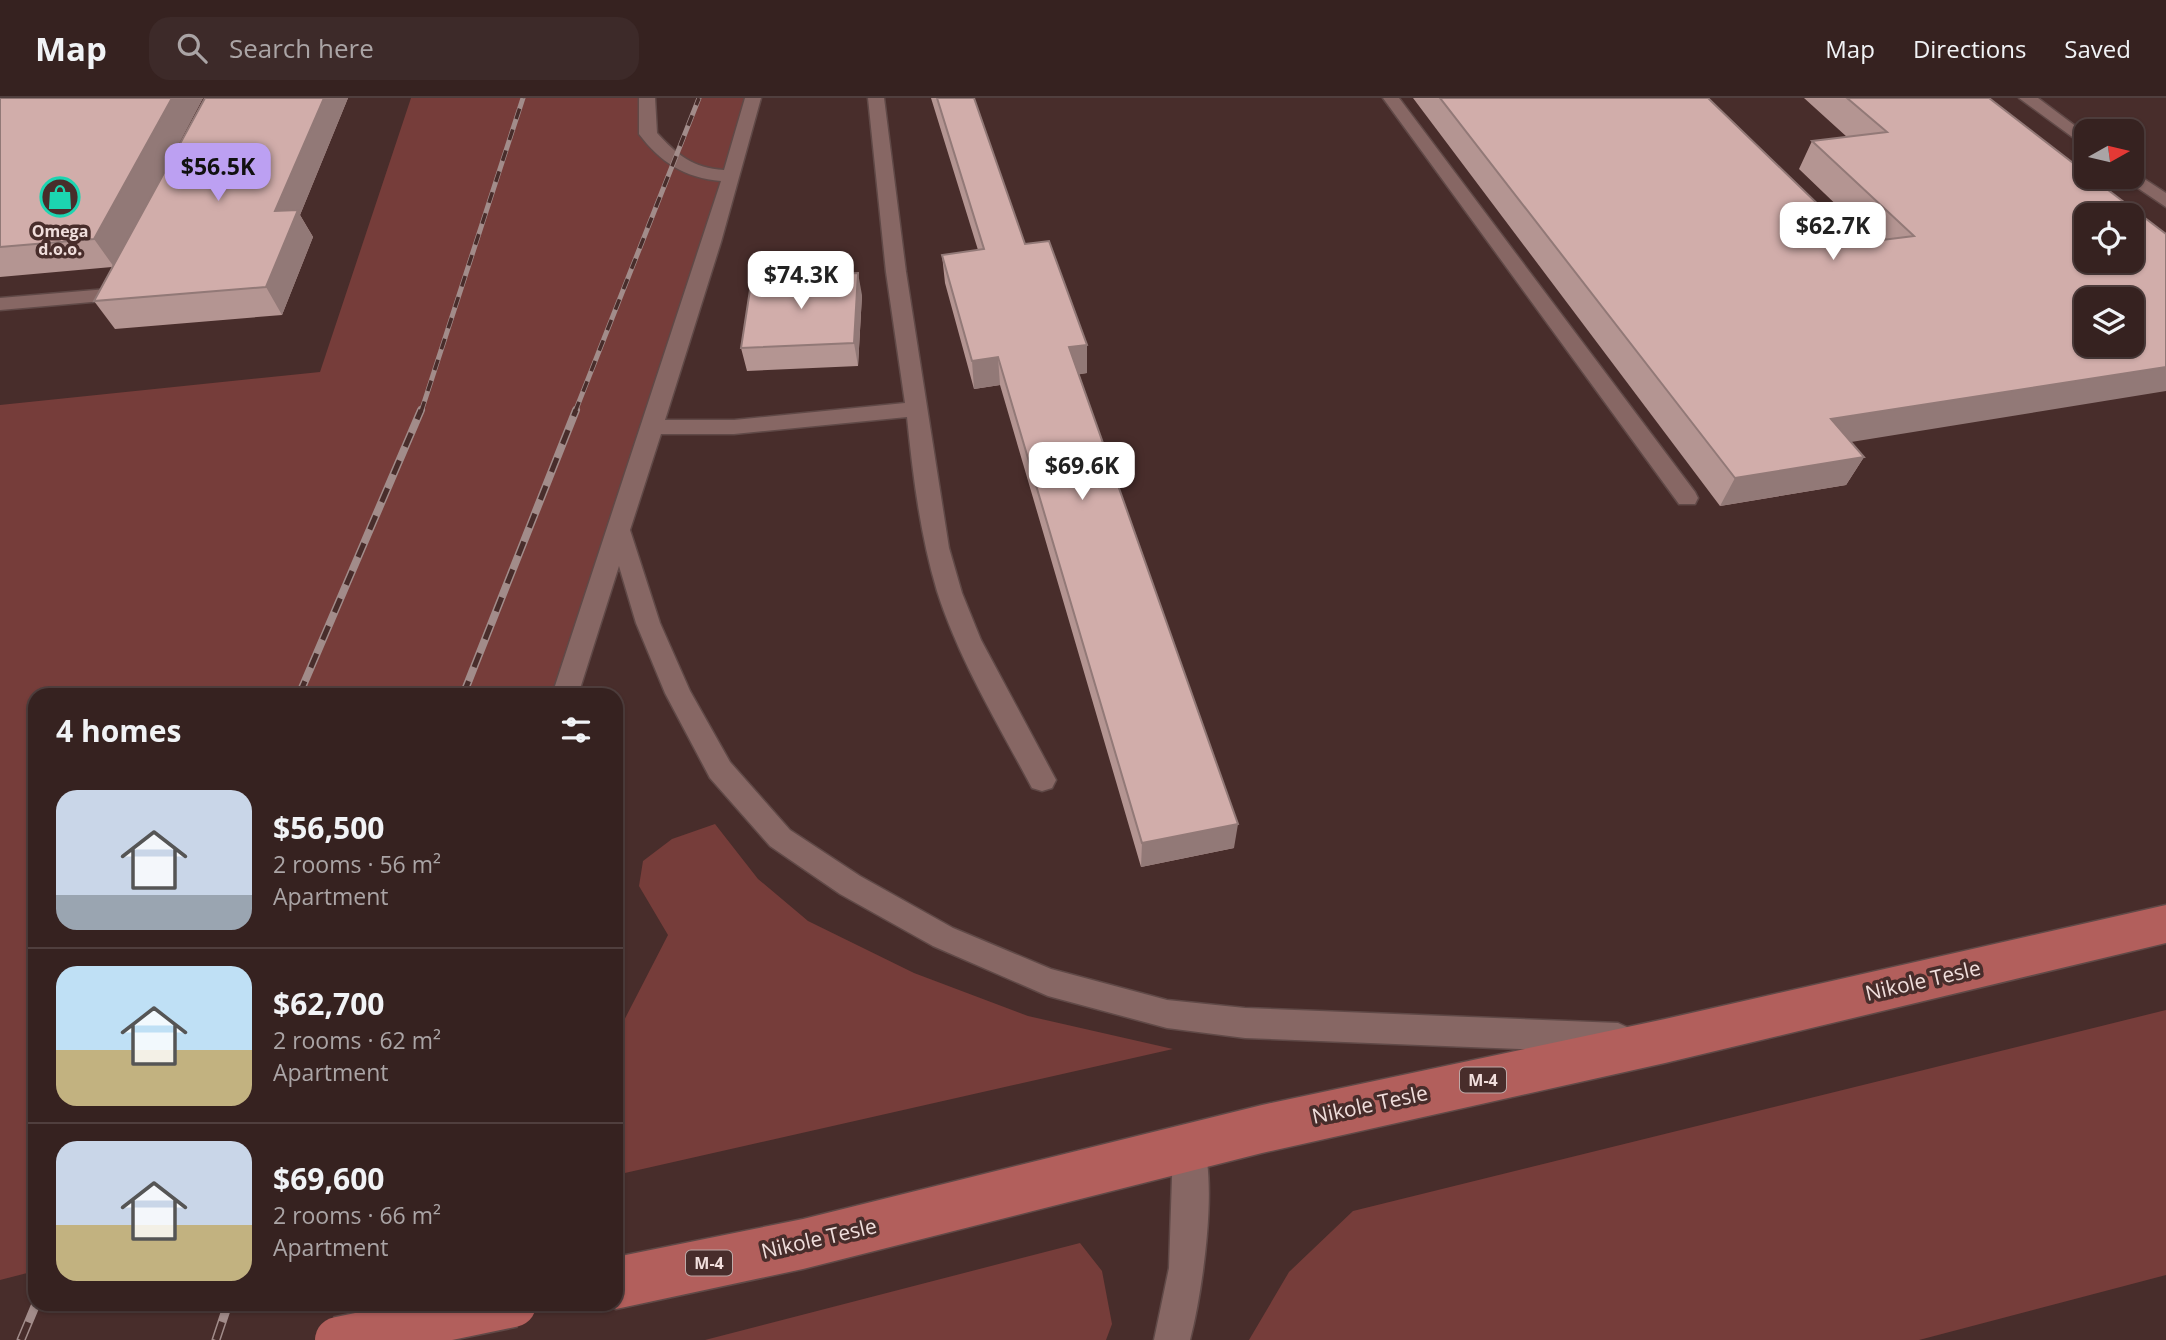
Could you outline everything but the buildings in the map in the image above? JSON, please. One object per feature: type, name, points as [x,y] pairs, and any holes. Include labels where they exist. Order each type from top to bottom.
[{"type":"main road","name":"Nikole Tesle","points":[[623,1282],[803,1244],[1262,1129],[1665,1041],[2166,924]]},
{"type":"main road","points":[[338,1340],[479,1311]]},
{"type":"lane","points":[[647,98],[648,134],[676,165],[711,175],[731,176]]},
{"type":"lane","points":[[567,688],[653,428],[753,98]]},
{"type":"lane","points":[[876,98],[895,272],[917,409],[928,508],[950,594],[999,701],[1042,780]]},
{"type":"lane","points":[[1391,98],[1687,498]]},
{"type":"lane","points":[[2026,98],[2074,133]]},
{"type":"lane","points":[[2144,185],[2166,202]]},
{"type":"lane","points":[[0,304],[126,293],[138,269]]},
{"type":"lane","points":[[653,428],[734,427],[917,409]]},
{"type":"lane","points":[[620,532],[648,623],[678,693],[720,770],[780,838],[850,886],[943,937],[1048,982],[1167,1014],[1245,1023],[1665,1041]]},
{"type":"lane","points":[[1172,1340],[1185,1296],[1190,1239],[1189,1149]]},
{"type":"lane","points":[[410,1340],[413,1311]]},
{"type":"shaded area","points":[[411,98],[647,98],[648,134],[674,162],[699,98],[753,98],[567,688],[28,688],[28,1273],[0,1280],[0,405],[320,372]]},
{"type":"shaded area","points":[[715,824],[758,879],[808,921],[914,973],[1028,1016],[1173,1049],[623,1173],[623,1022],[668,935],[639,886],[643,861],[672,839]]},
{"type":"shaded area","points":[[2166,1010],[2166,1275],[1919,1340],[1249,1340],[1289,1272],[1353,1211]]},
{"type":"shaded area","points":[[1080,1243],[1102,1271],[1112,1324],[1106,1340],[705,1340]]},
{"type":"railway","points":[[421,412],[523,98]]},
{"type":"railway","points":[[575,412],[699,98]]},
{"type":"railway","points":[[302,688],[421,410]]},
{"type":"railway","points":[[466,688],[576,410]]},
{"type":"railway","points":[[21,1340],[33,1311]]},
{"type":"railway","points":[[216,1340],[226,1311]]},
{"type":"place","name":"Omega d.o.o.","points":[[60,197]]}]
